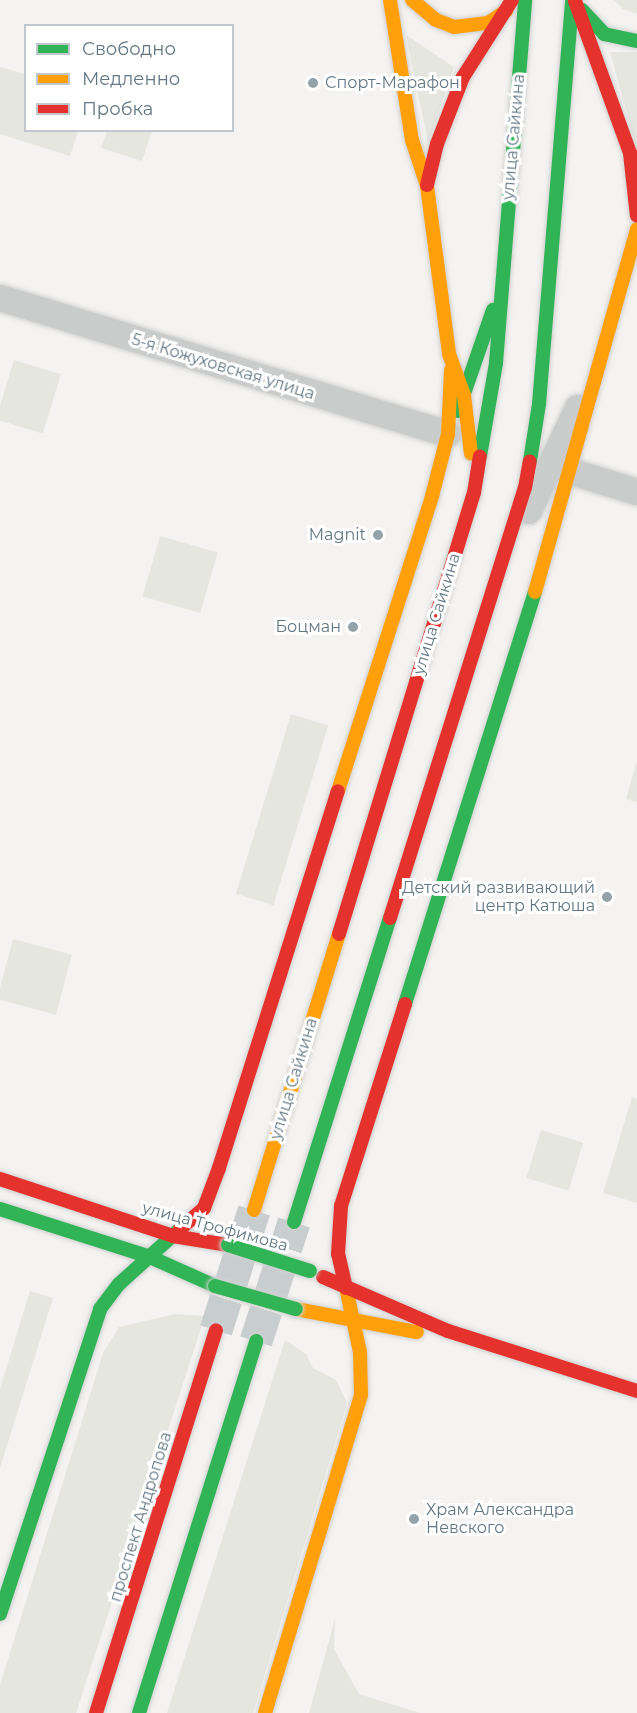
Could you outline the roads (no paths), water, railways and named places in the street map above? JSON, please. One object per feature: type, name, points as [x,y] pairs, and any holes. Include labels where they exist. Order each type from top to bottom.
[{"type":"main road","points":[[390,0],[412,140],[427,186],[449,354],[452,390],[448,434]]},
{"type":"main road","points":[[412,0],[436,21],[454,27],[488,23],[510,5]]},
{"type":"main road","name":"улица Сайкина","points":[[254,1210],[474,493],[496,363],[525,0]]},
{"type":"main road","points":[[574,0],[592,24],[604,34],[637,41]]},
{"type":"main road","points":[[574,0],[630,153],[637,216]]},
{"type":"main road","points":[[294,1222],[525,488],[538,414],[574,0]]},
{"type":"main road","points":[[427,186],[437,144],[463,77],[510,5]]},
{"type":"main road","points":[[265,1713],[361,1395],[360,1352],[339,1254],[341,1206],[572,472],[599,363],[637,229]]},
{"type":"main road","points":[[0,1614],[94,1324],[119,1284],[204,1208],[219,1168],[432,496],[448,434],[464,395],[502,279]]},
{"type":"main road","points":[[449,354],[464,395],[474,493]]},
{"type":"main road","name":"улица Трофимова","points":[[0,1179],[173,1236],[228,1245],[310,1271],[484,1344],[637,1391]]},
{"type":"main road","name":"улица Трофимова","points":[[0,1209],[150,1257],[215,1286],[296,1309],[484,1344]]},
{"type":"main road","name":"проспект Андропова","points":[[96,1713],[216,1330]]},
{"type":"main road","points":[[139,1713],[256,1341]]},
{"type":"street","name":"5-я Кожуховская улица","points":[[0,298],[448,434]]},
{"type":"street","points":[[498,576],[599,363]]},
{"type":"street","points":[[572,472],[637,492]]},
{"type":"tunnel","points":[[216,1330],[254,1210]]},
{"type":"tunnel","points":[[256,1341],[294,1222]]},
{"type":"place","name":"Спорт-Марафон","points":[[313,83]]},
{"type":"place","name":"Magnit","points":[[378,535]]},
{"type":"place","name":"Боцман","points":[[353,627]]},
{"type":"place","name":"Детский развивающий центр Катюша","points":[[607,897]]},
{"type":"place","name":"Храм Александра Невского","points":[[414,1519]]}]
